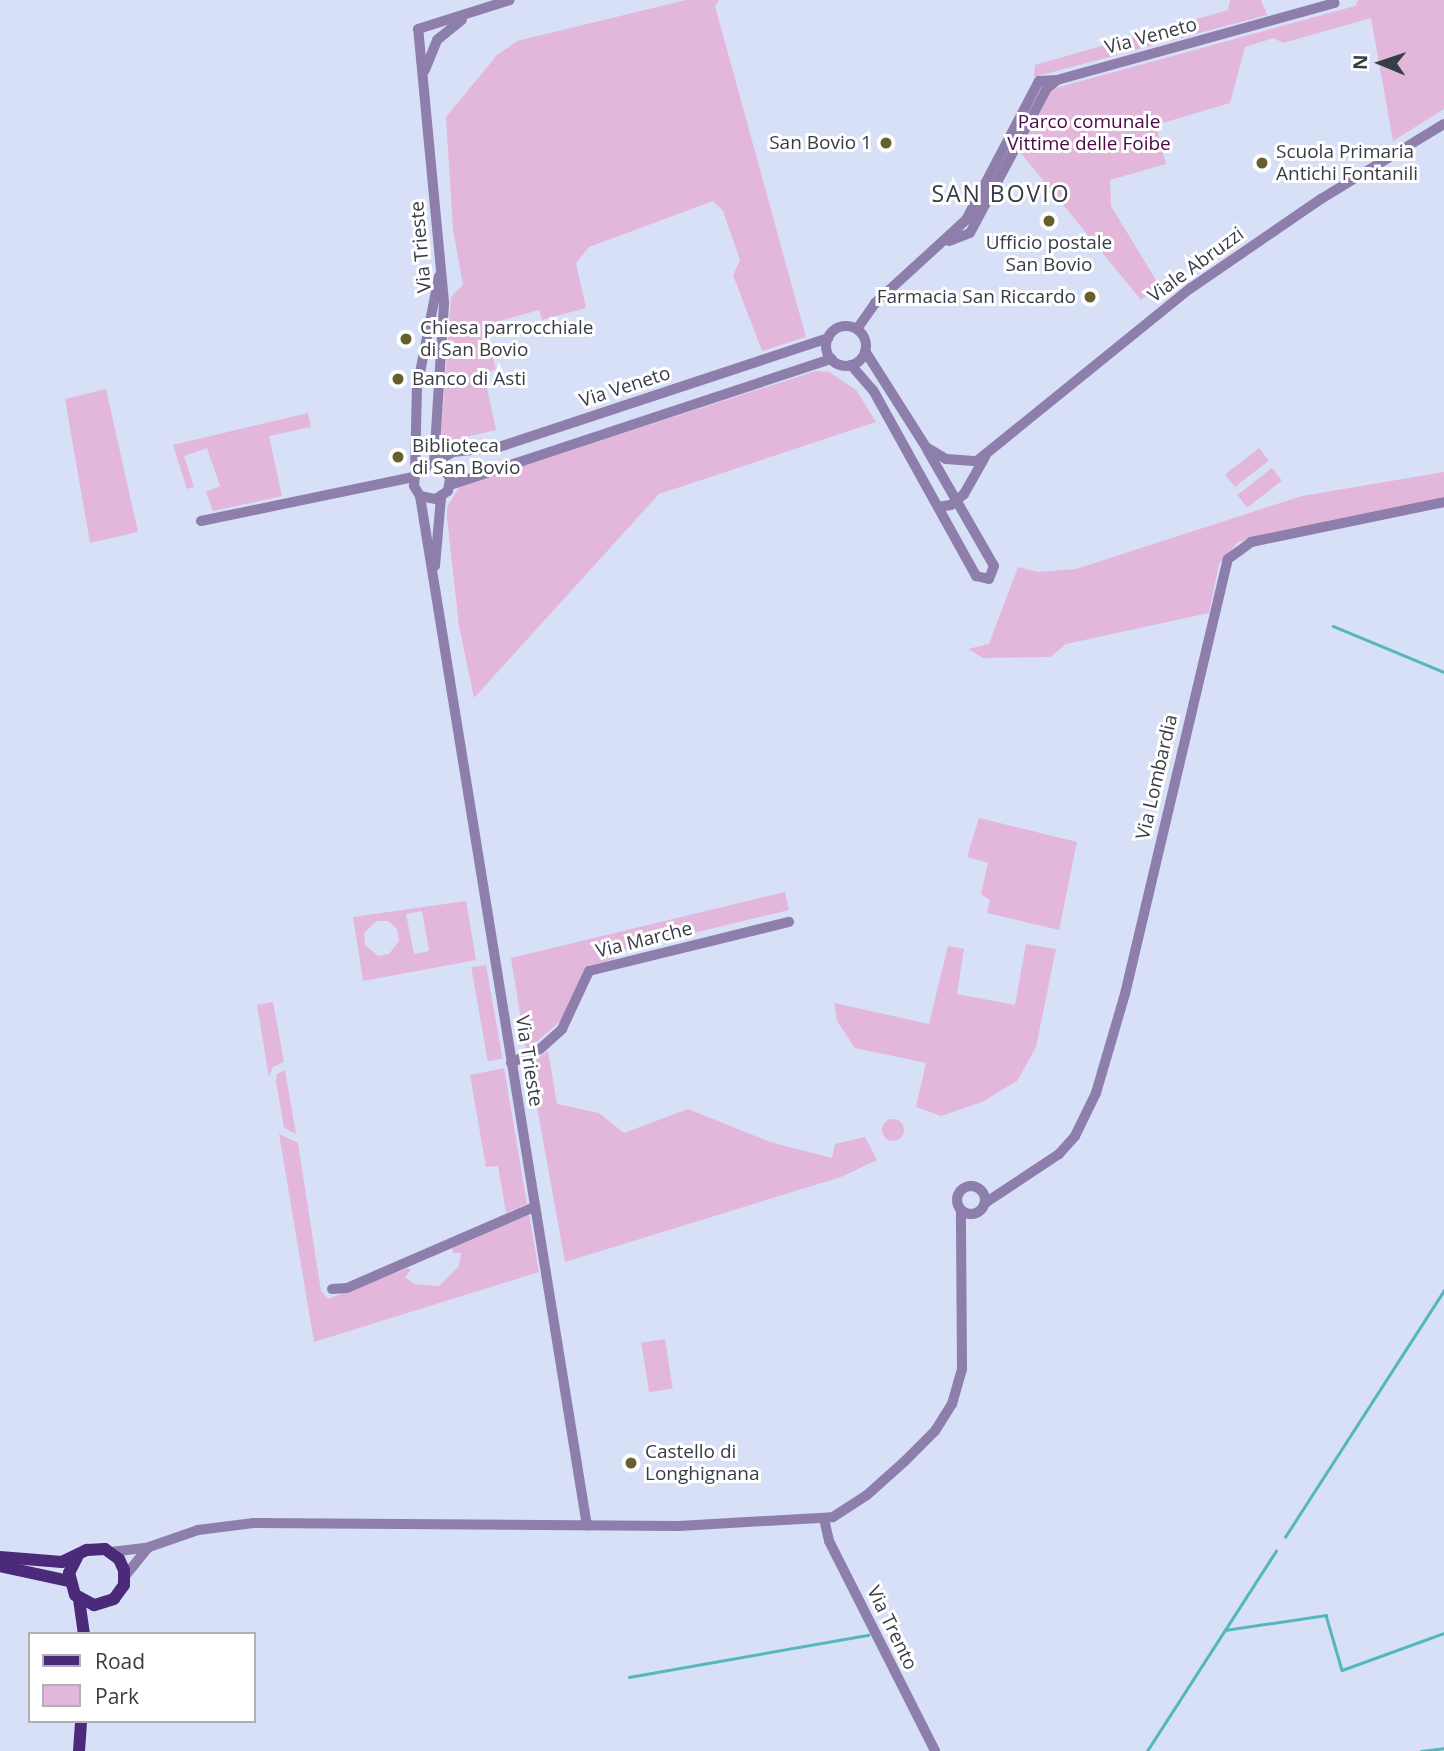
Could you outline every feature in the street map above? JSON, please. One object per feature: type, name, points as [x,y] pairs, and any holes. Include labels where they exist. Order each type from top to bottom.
[{"type":"main road","points":[[0,1557],[43,1562],[76,1557],[93,1548],[111,1552],[125,1576],[119,1594],[99,1605],[86,1632]]},
{"type":"main road","points":[[76,1557],[69,1581],[79,1599],[85,1632]]},
{"type":"main road","points":[[0,1566],[69,1581]]},
{"type":"main road","points":[[79,1599],[99,1605]]},
{"type":"main road","points":[[79,1751],[81,1723]]},
{"type":"street","points":[[423,78],[437,40],[469,16],[510,0]]},
{"type":"street","name":"Via Veneto","points":[[857,329],[875,303],[945,243],[966,220],[1039,81],[1057,80],[1335,3]]},
{"type":"street","name":"Via Trieste","points":[[434,463],[444,302],[418,29],[469,16]]},
{"type":"street","name":"Viale Abruzzi","points":[[956,501],[986,457],[1191,288],[1321,199],[1444,124]]},
{"type":"street","points":[[435,602],[415,475],[417,388],[441,268]]},
{"type":"street","points":[[842,326],[857,329],[866,341],[865,351],[926,447],[994,566],[989,579],[975,576],[873,390],[851,365],[832,359],[828,338],[842,326]]},
{"type":"street","name":"Via Veneto","points":[[434,463],[453,452],[499,447],[828,338]]},
{"type":"street","points":[[851,365],[865,351]]},
{"type":"street","name":"Via Veneto","points":[[450,485],[832,359]]},
{"type":"street","points":[[926,447],[957,462],[986,457]]},
{"type":"street","points":[[201,521],[415,475],[434,463],[447,470],[450,485],[442,497],[435,602]]},
{"type":"street","points":[[420,496],[442,497]]},
{"type":"street","points":[[938,507],[956,501]]},
{"type":"street","name":"Via Lombardia","points":[[1008,1185],[981,1189],[970,1185],[961,1189],[956,1200],[965,1212],[985,1203],[1068,1146],[1097,1093],[1125,994],[1228,559],[1251,542],[1444,502]]},
{"type":"street","name":"Via Trieste","points":[[435,602],[587,1525]]},
{"type":"street","name":"Via Marche","points":[[511,1063],[540,1049],[562,1029],[589,971],[789,922]]},
{"type":"street","points":[[981,1189],[985,1203]]},
{"type":"street","points":[[332,1289],[347,1288],[534,1207]]},
{"type":"street","points":[[111,1552],[149,1547],[198,1530],[254,1523],[587,1525],[824,1519],[851,1507],[882,1482],[935,1431],[953,1404],[962,1369],[961,1228],[965,1212]]},
{"type":"street","name":"Via Trento","points":[[824,1519],[830,1541],[935,1751]]},
{"type":"street","points":[[125,1576],[149,1547]]},
{"type":"green space","points":[[686,0],[719,0],[715,6],[806,337],[762,351],[733,275],[740,260],[723,211],[713,201],[589,247],[576,263],[586,308],[542,320],[539,310],[484,325],[496,369],[484,374],[496,430],[449,441],[441,437],[451,297],[463,285],[453,229],[446,117],[497,55],[517,41]]},
{"type":"green space","points":[[1230,0],[1261,0],[1267,15],[1034,77],[1035,65],[1228,10]]},
{"type":"green space","name":"Parco comunale Vittime delle Foibe","points":[[1358,0],[1444,0],[1444,109],[1393,141],[1371,18],[1283,43],[1274,38],[1245,47],[1230,103],[1156,125],[1166,164],[1110,180],[1111,206],[1159,285],[1141,300],[1020,152],[1052,89],[1355,6]]},
{"type":"green space","points":[[816,371],[829,372],[856,390],[876,422],[659,494],[474,698],[459,626],[447,518],[447,507],[460,486]]},
{"type":"green space","points":[[106,389],[138,532],[90,543],[65,399]]},
{"type":"green space","points":[[308,413],[311,427],[269,436],[282,496],[213,511],[206,492],[220,486],[207,448],[184,456],[194,487],[187,489],[173,445]]},
{"type":"green space","points":[[1259,448],[1269,461],[1235,487],[1225,474]]},
{"type":"green space","points":[[1272,468],[1282,481],[1247,508],[1237,495]]},
{"type":"green space","points":[[1444,472],[1444,497],[1238,542],[1219,564],[1209,613],[1066,644],[1050,657],[983,658],[968,649],[989,644],[1018,567],[1038,572],[1076,569],[1302,496]]},
{"type":"green space","points":[[979,818],[1077,842],[1059,930],[987,913],[990,900],[981,894],[988,863],[967,857]]},
{"type":"green space","points":[[785,892],[789,910],[614,952],[614,959],[585,967],[565,1017],[526,1051],[511,958]]},
{"type":"green space","points":[[466,901],[476,960],[363,981],[353,917]],"holes":[[[422,911],[429,951],[414,954],[406,914]],[[376,921],[388,921],[397,929],[399,941],[389,954],[378,956],[365,945],[364,933]]]},
{"type":"green space","points":[[1026,944],[1056,949],[1036,1047],[1017,1081],[982,1102],[941,1116],[916,1107],[926,1063],[855,1048],[837,1021],[834,1003],[929,1024],[948,946],[964,949],[957,994],[1015,1005]]},
{"type":"green space","points":[[486,965],[502,1059],[488,1061],[471,968]]},
{"type":"green space","points":[[273,1002],[284,1062],[273,1067],[269,1077],[257,1005]]},
{"type":"green space","points":[[548,1051],[557,1104],[599,1113],[624,1133],[688,1109],[770,1142],[832,1158],[835,1144],[865,1137],[877,1160],[841,1177],[565,1262],[529,1063]]},
{"type":"green space","points":[[504,1068],[527,1204],[506,1213],[498,1166],[486,1167],[470,1075]]},
{"type":"green space","points":[[285,1070],[296,1134],[284,1128],[276,1082],[277,1074]]},
{"type":"green space","points":[[889,1119],[897,1119],[904,1126],[904,1134],[897,1141],[889,1141],[882,1134],[882,1126]]},
{"type":"green space","points":[[279,1134],[298,1143],[321,1291],[328,1299],[408,1268],[411,1270],[405,1277],[414,1284],[439,1286],[459,1266],[461,1253],[453,1253],[452,1248],[529,1215],[539,1272],[314,1342]]},
{"type":"green space","points":[[665,1339],[673,1388],[649,1392],[641,1343]]},
{"type":"waterway","points":[[1333,626],[1444,672]]},
{"type":"waterway","points":[[1285,1537],[1444,1290]]},
{"type":"waterway","points":[[1147,1751],[1276,1551]]},
{"type":"waterway","points":[[1225,1630],[1326,1615],[1342,1670],[1444,1633]]},
{"type":"waterway","points":[[629,1677],[868,1635]]},
{"type":"waterway","points":[[1421,1751],[1444,1748]]},
{"type":"place","name":"San Bovio 1","points":[[886,143]]},
{"type":"place","name":"Scuola Primaria Antichi Fontanili","points":[[1262,163]]},
{"type":"place","name":"Ufficio postale San Bovio","points":[[1049,221]]},
{"type":"place","name":"Farmacia San Riccardo","points":[[1090,297]]},
{"type":"place","name":"Chiesa parrocchiale di San Bovio","points":[[406,339]]},
{"type":"place","name":"Banco di Asti","points":[[398,379]]},
{"type":"place","name":"Biblioteca di San Bovio","points":[[398,457]]},
{"type":"place","name":"Castello di Longhignana","points":[[631,1463]]},
{"type":"district","name":"SAN BOVIO","points":[[1001,193]]}]
